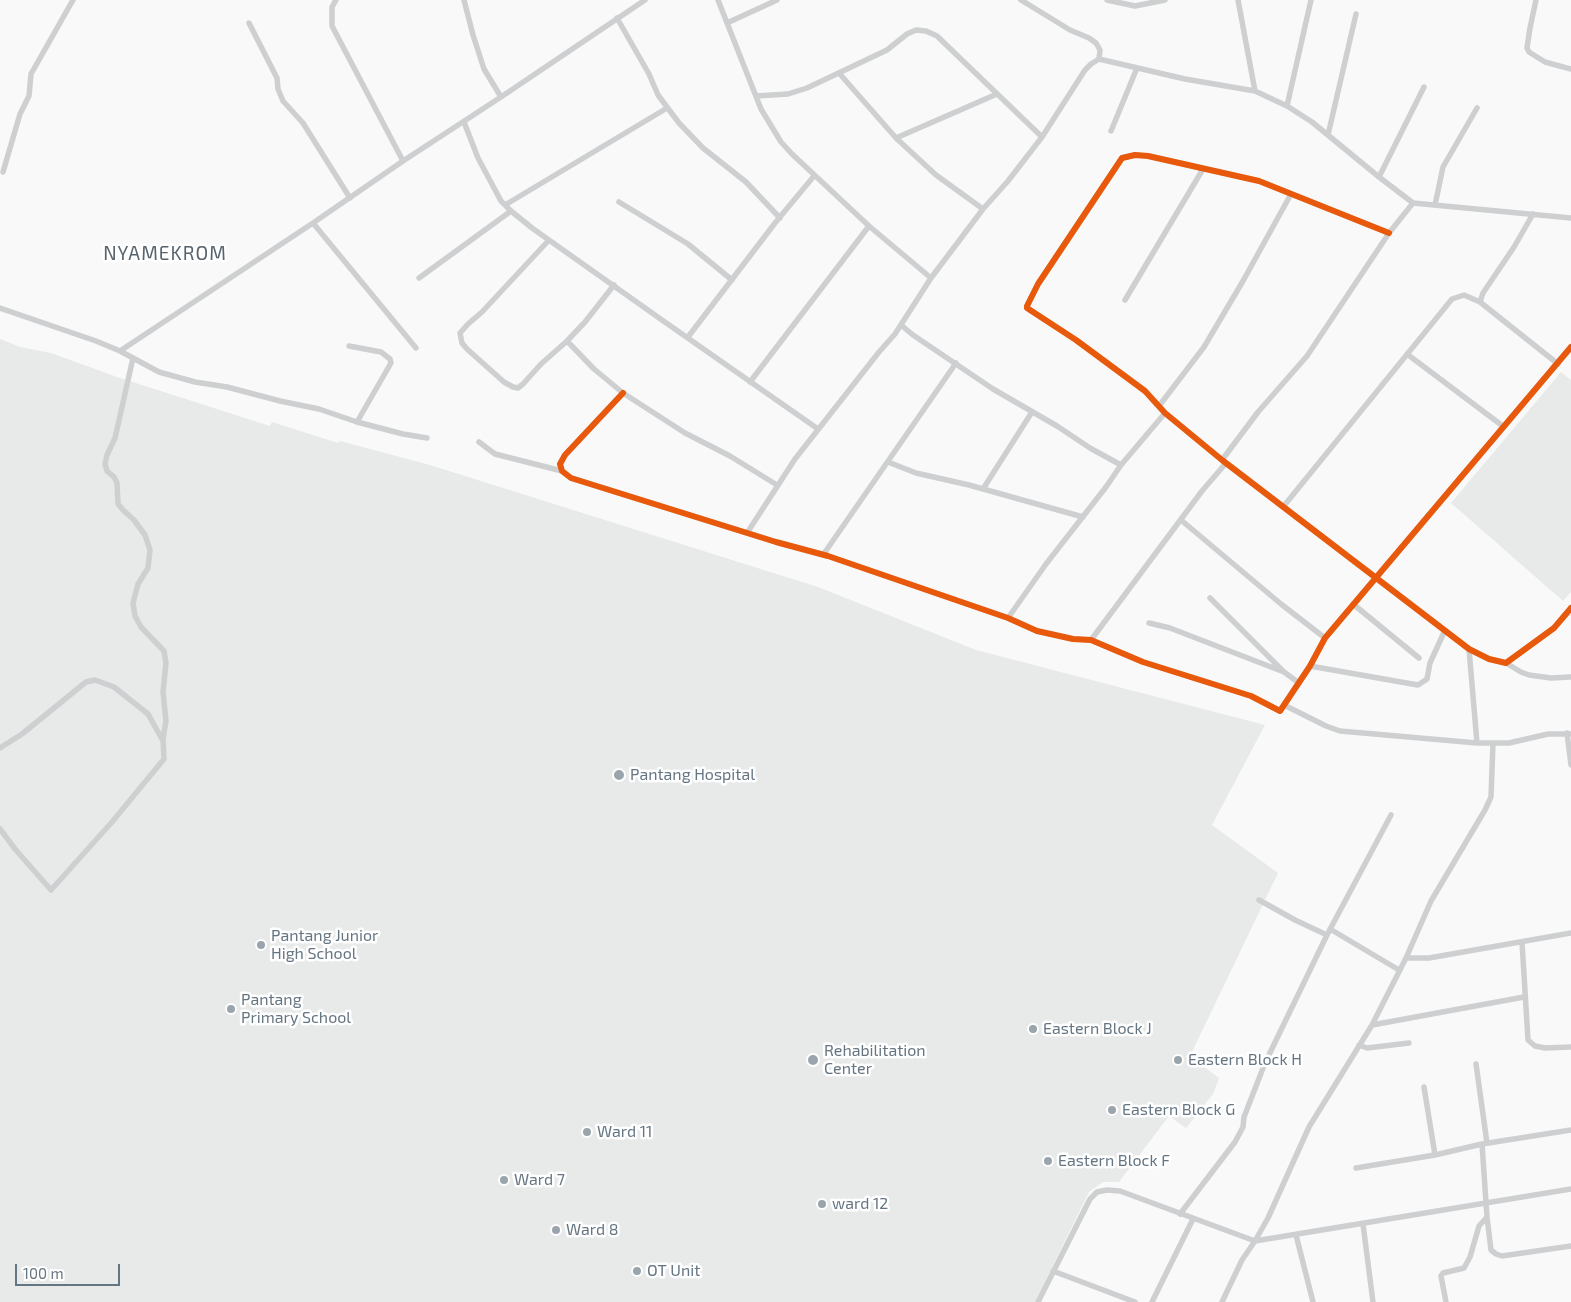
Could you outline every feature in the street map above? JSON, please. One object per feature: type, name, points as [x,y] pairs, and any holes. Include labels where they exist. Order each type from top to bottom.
[{"type":"street","points":[[3,172],[20,114],[29,96],[31,74],[72,0]]},
{"type":"street","points":[[336,0],[332,7],[332,26],[403,161]]},
{"type":"street","points":[[464,0],[484,69],[501,97]]},
{"type":"street","points":[[120,351],[645,0]]},
{"type":"street","points":[[718,0],[756,96],[780,142],[869,226],[932,278]]},
{"type":"street","points":[[727,24],[777,0]]},
{"type":"street","points":[[747,533],[818,429],[901,325],[932,278],[983,209],[1008,181],[1042,137],[1085,70],[1099,59],[1100,50],[1090,38],[1070,30],[1020,0]]},
{"type":"street","points":[[1107,0],[1135,6],[1165,0]]},
{"type":"street","points":[[1238,0],[1255,91]]},
{"type":"street","points":[[1287,106],[1311,0]]},
{"type":"street","points":[[1536,0],[1530,28],[1528,52],[1545,62],[1571,69]]},
{"type":"street","points":[[1328,135],[1356,14]]},
{"type":"street","points":[[617,18],[667,108],[703,148],[746,182],[780,218]]},
{"type":"street","points":[[249,23],[277,78],[278,89],[283,101],[303,123],[350,198]]},
{"type":"street","points":[[756,96],[788,94],[807,88],[887,50],[916,30],[926,31],[938,36],[1042,137]]},
{"type":"street","points":[[1099,59],[1185,80],[1255,91],[1287,106],[1312,122],[1413,203],[1571,217]]},
{"type":"street","points":[[1111,131],[1137,68]]},
{"type":"street","points":[[839,73],[896,138],[936,175],[983,209]]},
{"type":"street","points":[[1379,177],[1424,87]]},
{"type":"street","points":[[896,138],[997,94]]},
{"type":"street","points":[[505,205],[667,108]]},
{"type":"street","points":[[1436,205],[1443,167],[1478,108]]},
{"type":"street","points":[[464,122],[478,158],[501,201],[511,211],[549,240],[818,429]]},
{"type":"street","points":[[1389,233],[1259,181],[1148,156],[1135,155],[1122,158],[1038,284],[1027,306],[1029,310],[1076,340],[1145,391],[1165,413],[1224,462],[1469,649],[1488,659],[1506,663],[1529,675],[1551,678],[1571,677]]},
{"type":"street","points":[[1126,300],[1203,169]]},
{"type":"street","points":[[688,338],[814,176]]},
{"type":"street","points":[[1159,406],[1204,347],[1291,194]]},
{"type":"street","points":[[619,202],[688,244],[732,280]]},
{"type":"street","points":[[1091,640],[1224,462],[1258,412],[1307,356],[1389,233],[1413,203]]},
{"type":"street","points":[[419,278],[511,211]]},
{"type":"street","points":[[1480,302],[1480,297],[1514,247],[1533,214]]},
{"type":"street","points":[[313,223],[416,348]]},
{"type":"street","points":[[750,382],[869,226]]},
{"type":"street","points":[[549,240],[460,333],[462,342],[485,366],[504,382],[518,388],[524,384],[541,364],[567,341],[600,305],[614,285]]},
{"type":"street","points":[[1283,507],[1452,299],[1464,294],[1480,302],[1558,364]]},
{"type":"street","points":[[0,308],[65,329],[120,351],[159,372],[194,382],[227,387],[319,409],[357,422],[427,438]]},
{"type":"street","points":[[901,325],[993,388],[1121,465]]},
{"type":"street","points":[[567,341],[623,393],[685,433],[778,485]]},
{"type":"street","points":[[349,346],[381,352],[387,355],[391,363],[357,422]]},
{"type":"street","points":[[479,442],[495,454],[562,471],[572,478],[823,555],[1008,618],[1037,630],[1073,640],[1091,640],[1143,662],[1250,696],[1280,710],[1310,666],[1325,638],[1571,347]]},
{"type":"street","points":[[1407,354],[1504,427]]},
{"type":"street","points":[[0,829],[51,890],[112,822],[164,759],[162,739],[166,721],[163,692],[166,663],[164,651],[141,627],[135,616],[133,603],[138,584],[148,568],[150,550],[145,535],[134,520],[118,504],[118,483],[107,471],[105,464],[115,438],[133,358]]},
{"type":"street","points":[[823,555],[956,363]]},
{"type":"street","points":[[562,471],[560,464],[565,455],[623,393]]},
{"type":"street","points":[[983,489],[1032,412]]},
{"type":"street","points":[[1008,618],[1046,564],[1121,465],[1165,413]]},
{"type":"street","points":[[888,462],[916,473],[983,489],[1083,517]]},
{"type":"street","points":[[1181,520],[1325,638]]},
{"type":"street","points":[[1210,598],[1284,672],[1299,683]]},
{"type":"street","points":[[1353,604],[1419,658]]},
{"type":"street","points":[[1506,663],[1554,628],[1571,608]]},
{"type":"street","points":[[1148,623],[1170,628],[1284,672]]},
{"type":"street","points":[[1310,666],[1418,686],[1427,679],[1430,663],[1445,630]]},
{"type":"street","points":[[1469,649],[1477,744]]},
{"type":"street","points":[[0,748],[22,734],[86,682],[95,680],[114,687],[148,714],[162,739]]},
{"type":"street","points":[[1284,706],[1340,731],[1477,744],[1509,743],[1548,734],[1569,733],[1571,765]]},
{"type":"street","points":[[1222,1302],[1242,1260],[1268,1218],[1309,1127],[1372,1025],[1406,958],[1431,901],[1485,810],[1491,797],[1493,743]]},
{"type":"street","points":[[1180,1214],[1235,1142],[1243,1127],[1244,1117],[1265,1063],[1328,932],[1391,815]]},
{"type":"street","points":[[1259,900],[1295,920],[1328,932],[1399,970]]},
{"type":"street","points":[[1406,958],[1429,958],[1571,933]]},
{"type":"street","points":[[1522,942],[1528,1040],[1535,1046],[1545,1048],[1571,1047]]},
{"type":"street","points":[[1372,1025],[1524,997]]},
{"type":"street","points":[[1359,1045],[1367,1048],[1408,1043]]},
{"type":"street","points":[[1476,1064],[1484,1143],[1486,1203],[1491,1250],[1502,1256],[1571,1246]]},
{"type":"street","points":[[1424,1087],[1435,1155]]},
{"type":"street","points":[[1356,1168],[1435,1155],[1484,1143],[1571,1130]]},
{"type":"street","points":[[1038,1302],[1090,1199],[1097,1192],[1106,1190],[1120,1191],[1255,1241],[1571,1188]]},
{"type":"street","points":[[1446,1302],[1441,1276],[1443,1273],[1464,1268],[1470,1257],[1479,1226],[1487,1217]]},
{"type":"street","points":[[1152,1302],[1193,1219]]},
{"type":"street","points":[[1363,1224],[1373,1302]]},
{"type":"street","points":[[1296,1235],[1312,1302]]},
{"type":"street","points":[[1053,1271],[1135,1302]]},
{"type":"shaded area","name":"Pantang Hospital","points":[[0,339],[20,347],[51,353],[117,377],[270,426],[272,422],[338,443],[340,441],[430,465],[818,587],[976,650],[1265,725],[1212,825],[1278,873],[1190,1056],[1219,1078],[1213,1094],[1186,1128],[1169,1116],[1119,1182],[1103,1182],[1089,1192],[1035,1302],[0,1302]]},
{"type":"shaded area","points":[[1561,372],[1571,380],[1571,592],[1563,601],[1451,503]]},
{"type":"cycle path","points":[[1389,233],[1259,181],[1148,156],[1135,155],[1122,158],[1038,284],[1027,308],[1076,340],[1145,391],[1165,413],[1222,460],[1469,649],[1489,659],[1506,663],[1554,628],[1571,608]]},
{"type":"cycle path","points":[[623,393],[565,455],[560,464],[562,471],[571,478],[776,542],[828,556],[1008,618],[1037,631],[1073,639],[1091,640],[1143,662],[1251,696],[1280,711],[1310,666],[1325,638],[1571,347]]},
{"type":"place","name":"Pantang Hospital","points":[[619,775]]},
{"type":"place","name":"Pantang Junior High School","points":[[261,945]]},
{"type":"place","name":"Pantang Primary School","points":[[231,1009]]},
{"type":"place","name":"Eastern Block J","points":[[1033,1029]]},
{"type":"place","name":"Rehabilitation Center","points":[[813,1060]]},
{"type":"place","name":"Eastern Block H","points":[[1178,1060]]},
{"type":"place","name":"Eastern Block G","points":[[1112,1110]]},
{"type":"place","name":"Ward 11","points":[[587,1132]]},
{"type":"place","name":"Eastern Block F","points":[[1048,1161]]},
{"type":"place","name":"Ward 7","points":[[504,1180]]},
{"type":"place","name":"ward 12","points":[[822,1204]]},
{"type":"place","name":"Ward 8","points":[[556,1230]]},
{"type":"place","name":"OT Unit","points":[[637,1271]]},
{"type":"district","name":"NYAMEKROM","points":[[165,254]]}]
